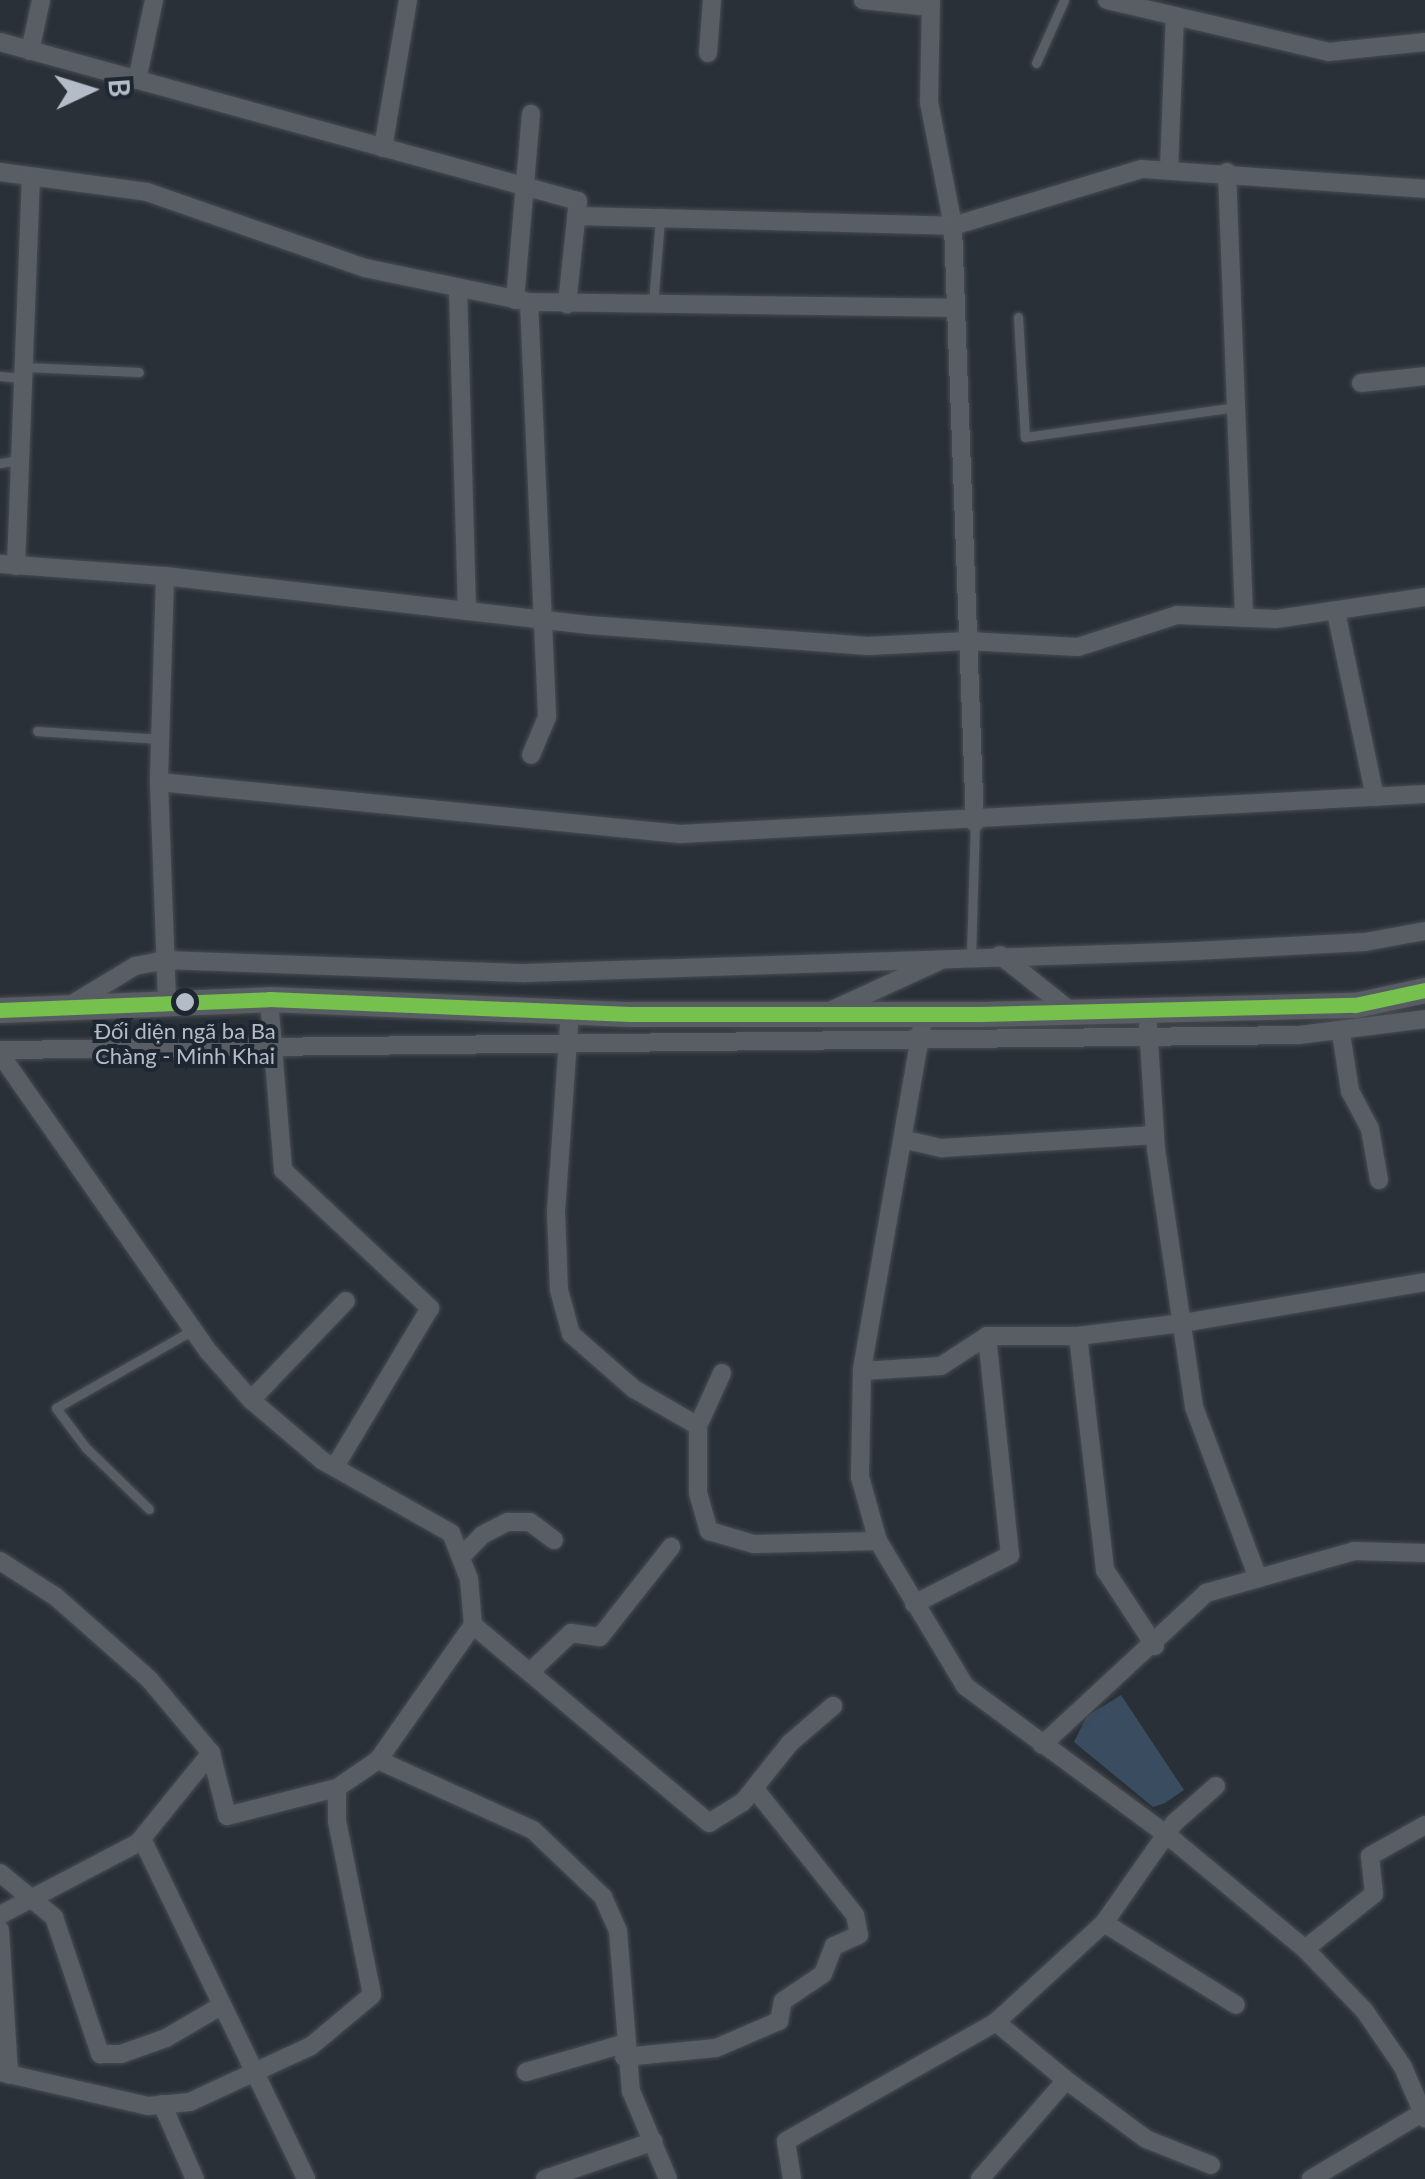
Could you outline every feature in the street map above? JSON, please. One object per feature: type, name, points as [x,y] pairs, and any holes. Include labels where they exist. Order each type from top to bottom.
[{"type":"main road","points":[[0,1010],[269,999],[570,1011],[1072,1012],[1148,1022],[1356,1005],[1423,989]]},
{"type":"street","points":[[30,51],[41,0]]},
{"type":"street","points":[[137,80],[154,0]]},
{"type":"street","points":[[383,148],[408,0]]},
{"type":"street","points":[[708,54],[712,0]]},
{"type":"street","points":[[863,0],[931,4],[929,102],[953,226],[975,823]]},
{"type":"street","points":[[1107,0],[1328,52],[1425,42]]},
{"type":"street","points":[[1169,170],[1175,17]]},
{"type":"street","points":[[0,42],[578,201],[568,304]]},
{"type":"street","points":[[531,114],[522,301],[547,716],[531,754]]},
{"type":"street","points":[[576,216],[953,226],[1142,168],[1425,189]]},
{"type":"street","points":[[0,172],[147,192],[366,268],[522,301],[652,308],[956,308]]},
{"type":"street","points":[[1227,172],[1244,618]]},
{"type":"street","points":[[31,178],[20,460],[8,565],[165,576],[543,620],[868,646],[966,641],[1078,647],[1177,615],[1244,618],[1336,612],[1425,597]]},
{"type":"street","points":[[458,289],[466,611]]},
{"type":"street","points":[[1361,382],[1425,376]]},
{"type":"street","points":[[165,576],[159,782],[168,1003]]},
{"type":"street","points":[[1336,612],[1374,797]]},
{"type":"street","points":[[159,782],[680,834],[975,823],[1425,794]]},
{"type":"street","points":[[68,1007],[102,982],[166,960],[526,973],[1364,942],[1425,931]]},
{"type":"street","points":[[1000,954],[1072,1012]]},
{"type":"street","points":[[824,1014],[948,957]]},
{"type":"street","points":[[269,999],[283,1170],[430,1308],[335,1467]]},
{"type":"street","points":[[570,1011],[556,1212],[559,1290],[570,1334],[634,1389],[698,1426]]},
{"type":"street","points":[[924,1014],[906,1140],[862,1370],[860,1477],[878,1541],[966,1686],[1166,1834],[1306,1950],[1364,2010],[1403,2067],[1424,2114],[1311,2179]]},
{"type":"street","points":[[0,1052],[273,1042],[920,1042],[1148,1022],[1341,1033],[1425,1020]]},
{"type":"street","points":[[1148,1022],[1155,1135],[1194,1407],[1258,1578]]},
{"type":"street","points":[[1341,1033],[1352,1099],[1370,1129],[1379,1180]]},
{"type":"street","points":[[0,1052],[193,1330],[251,1400],[335,1467],[451,1533],[473,1625],[709,1823],[754,1788],[790,1743],[833,1706]]},
{"type":"street","points":[[906,1140],[942,1148],[1155,1135]]},
{"type":"street","points":[[862,1370],[941,1366],[987,1336],[1078,1336],[1183,1324],[1425,1282]]},
{"type":"street","points":[[251,1400],[346,1301]]},
{"type":"street","points":[[914,1604],[1010,1555],[987,1336]]},
{"type":"street","points":[[1078,1336],[1105,1570],[1155,1646]]},
{"type":"street","points":[[722,1373],[698,1426],[698,1492],[709,1532],[754,1544],[878,1541]]},
{"type":"street","points":[[460,1558],[482,1535],[508,1522],[530,1522],[554,1540]]},
{"type":"street","points":[[530,1672],[571,1633],[600,1637],[671,1547]]},
{"type":"street","points":[[1042,1745],[1155,1646],[1206,1593],[1354,1551],[1425,1553]]},
{"type":"street","points":[[0,1562],[56,1597],[149,1679],[211,1753],[227,1816],[338,1788],[378,1760],[473,1625]]},
{"type":"street","points":[[0,1915],[142,1839],[211,1753]]},
{"type":"street","points":[[378,1760],[533,1830],[576,1864],[603,1897],[618,1931],[624,2051],[631,2091],[668,2179]]},
{"type":"street","points":[[792,2179],[786,2141],[996,2022],[1104,1923],[1166,1834],[1216,1786]]},
{"type":"street","points":[[0,1930],[4,2074],[162,2104],[190,2102],[311,2046],[372,1996],[338,1822],[338,1788]]},
{"type":"street","points":[[526,2072],[624,2051],[716,2048],[780,2020],[783,2001],[823,1974],[834,1946],[858,1936],[855,1915],[754,1788]]},
{"type":"street","points":[[1306,1950],[1374,1894],[1370,1856],[1425,1824]]},
{"type":"street","points":[[142,1839],[250,2074],[306,2179]]},
{"type":"street","points":[[0,1874],[35,1897],[54,1918],[75,1965],[100,2054],[121,2054],[166,2038],[219,2007]]},
{"type":"street","points":[[1104,1923],[1236,2005]]},
{"type":"street","points":[[996,2022],[1066,2080],[1146,2138],[1211,2165]]},
{"type":"street","points":[[980,2179],[1066,2080]]},
{"type":"street","points":[[162,2104],[195,2179]]},
{"type":"street","points":[[546,2179],[654,2142]]},
{"type":"lane","points":[[1036,63],[1064,0]]},
{"type":"lane","points":[[652,308],[660,218]]},
{"type":"lane","points":[[1018,317],[1025,437],[1236,406]]},
{"type":"lane","points":[[0,376],[139,372]]},
{"type":"lane","points":[[0,463],[20,460]]},
{"type":"lane","points":[[37,731],[160,739]]},
{"type":"lane","points":[[971,956],[975,823]]},
{"type":"lane","points":[[149,1509],[86,1448],[56,1408],[193,1330]]},
{"type":"water","points":[[1121,1695],[1184,1790],[1165,1803],[1153,1807],[1074,1742],[1087,1716]]},
{"type":"transit line","points":[[0,1010],[269,999],[630,1014],[980,1014],[1355,1005],[1425,990]]},
{"type":"place","name":"Đối diện ngã ba Ba Chàng - Minh Khai","points":[[185,1002]]}]
